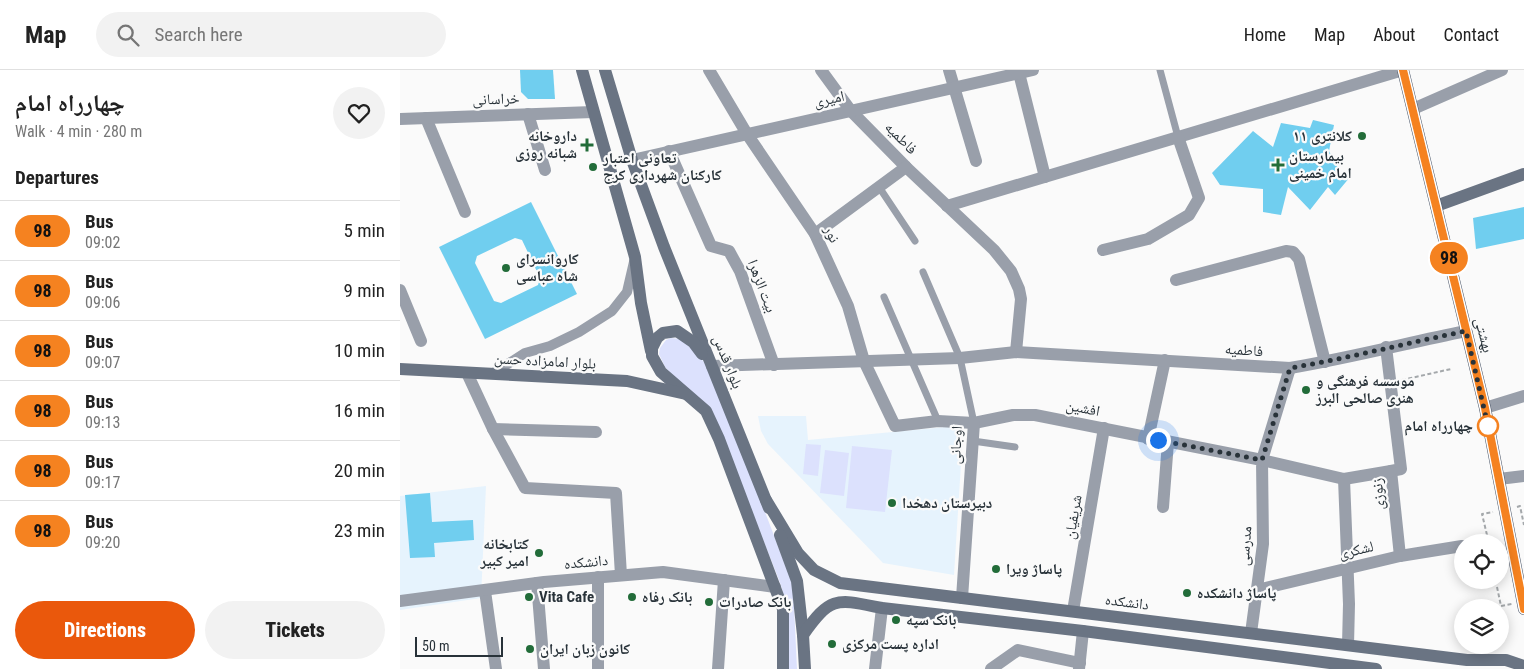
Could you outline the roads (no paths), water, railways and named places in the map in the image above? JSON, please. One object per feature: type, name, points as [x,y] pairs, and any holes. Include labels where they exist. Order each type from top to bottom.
[{"type":"main road","points":[[582,70],[635,257],[652,356],[661,372],[706,412],[720,439],[783,609],[783,669]]},
{"type":"main road","name":"بلوار قدس","points":[[605,70],[632,160],[797,581],[805,669]]},
{"type":"main road","name":"بهشتی","points":[[1403,70],[1485,408],[1520,580],[1524,609]]},
{"type":"main road","points":[[1436,206],[1524,174]]},
{"type":"main road","points":[[652,356],[652,348],[657,338],[663,332],[677,331],[693,342],[712,366]]},
{"type":"main road","name":"بلوار امامزاده حسن","points":[[400,369],[627,382],[688,394]]},
{"type":"main road","name":"دانشکده","points":[[766,500],[798,553],[814,570],[840,583],[1467,660],[1506,660],[1524,666]]},
{"type":"main road","points":[[803,635],[817,614],[833,603],[852,602],[882,608],[1083,631],[1320,665],[1376,669]]},
{"type":"main road","points":[[1467,660],[1478,669]]},
{"type":"street","name":"نور","points":[[709,70],[748,134],[815,234],[848,306],[864,362],[895,426]]},
{"type":"street","name":"فاطمیه","points":[[821,70],[851,111],[906,167],[994,250],[1011,271],[1021,299],[1016,352]]},
{"type":"street","points":[[949,70],[976,161]]},
{"type":"street","name":"امیری","points":[[632,160],[1033,70]]},
{"type":"street","points":[[947,206],[1403,70]]},
{"type":"street","points":[[1413,110],[1502,70]]},
{"type":"street","points":[[1019,72],[1045,177]]},
{"type":"street","name":"خراسانی","points":[[400,119],[593,112]]},
{"type":"street","points":[[528,114],[545,170]]},
{"type":"street","points":[[426,118],[465,212]]},
{"type":"street","points":[[1104,250],[1148,239],[1189,215],[1199,198],[1178,138]]},
{"type":"street","name":"بیت الزهرا","points":[[668,152],[711,246],[729,251],[740,271],[774,365]]},
{"type":"street","points":[[815,234],[906,167]]},
{"type":"street","points":[[1176,280],[1286,251],[1293,252],[1299,259],[1325,362]]},
{"type":"street","points":[[492,374],[525,353],[550,346],[579,332],[612,311],[627,292],[635,257]]},
{"type":"street","points":[[400,290],[421,341]]},
{"type":"street","name":"فاطمیه","points":[[712,366],[960,358],[1016,352],[1290,368],[1466,331]]},
{"type":"street","name":"زنوزی","points":[[1386,347],[1401,469],[1391,471],[1400,556]]},
{"type":"street","points":[[1148,438],[1165,360]]},
{"type":"street","name":"مدرسی","points":[[1251,633],[1263,544],[1262,460],[1290,368]]},
{"type":"street","points":[[468,373],[493,429],[525,488],[616,494],[621,575]]},
{"type":"street","points":[[1485,408],[1524,396]]},
{"type":"street","name":"افشین","points":[[895,426],[938,421],[974,423],[1012,415],[1035,415],[1262,460]]},
{"type":"street","name":"اوجانی","points":[[962,598],[974,423]]},
{"type":"street","name":"شریفیان","points":[[1073,612],[1104,428]]},
{"type":"street","points":[[493,429],[596,432]]},
{"type":"street","points":[[1163,507],[1168,442]]},
{"type":"street","points":[[1262,460],[1344,479],[1391,471]]},
{"type":"street","points":[[1499,480],[1524,476]]},
{"type":"street","points":[[1344,479],[1348,645]]},
{"type":"street","name":"لشکری","points":[[1257,590],[1400,556],[1454,547]]},
{"type":"street","name":"دانشکده","points":[[400,601],[538,583],[663,572],[775,587]]},
{"type":"street","points":[[598,577],[598,669]]},
{"type":"street","points":[[718,669],[724,580]]},
{"type":"street","points":[[538,583],[544,669]]},
{"type":"street","points":[[485,591],[496,669]]},
{"type":"street","points":[[875,669],[882,608]]},
{"type":"street","points":[[990,669],[1018,650],[1079,666],[1083,631]]},
{"type":"lane","points":[[1160,70],[1178,138]]},
{"type":"lane","points":[[879,187],[915,241]]},
{"type":"lane","name":"اوجانی","points":[[923,272],[960,358],[974,423]]},
{"type":"lane","points":[[884,297],[938,421]]},
{"type":"lane","points":[[973,442],[1016,447]]},
{"type":"place","name":"کلانتری ۱۱","points":[[1362,136]]},
{"type":"place","name":"داروخانه شبانه روزی","points":[[587,145]]},
{"type":"place","name":"بیمارستان امام خمینی","points":[[1278,165]]},
{"type":"place","name":"تعاونی اعتبار کارکنان شهرداری کرج","points":[[593,167]]},
{"type":"place","name":"کاروانسرای شاه عباسی","points":[[506,268]]},
{"type":"place","name":"موسسه فرهنگی و هنری صالحی البرز","points":[[1306,390]]},
{"type":"place","name":"چهارراه امام","points":[[1488,426]]},
{"type":"place","name":"دبیرستان دهخدا","points":[[892,503]]},
{"type":"place","name":"کتابخانه امیر کبیر","points":[[539,553]]},
{"type":"place","name":"پاساژ ویرا","points":[[996,569]]},
{"type":"place","name":"پاساژ دانشکده","points":[[1187,593]]},
{"type":"place","name":"Vita Cafe","points":[[529,597]]},
{"type":"place","name":"بانک رفاه","points":[[632,597]]},
{"type":"place","name":"بانک صادرات","points":[[709,602]]},
{"type":"place","name":"بانک سپه","points":[[896,620]]},
{"type":"place","name":"اداره پست مرکزی","points":[[832,644]]},
{"type":"place","name":"کانون زبان ایران","points":[[530,649]]}]
